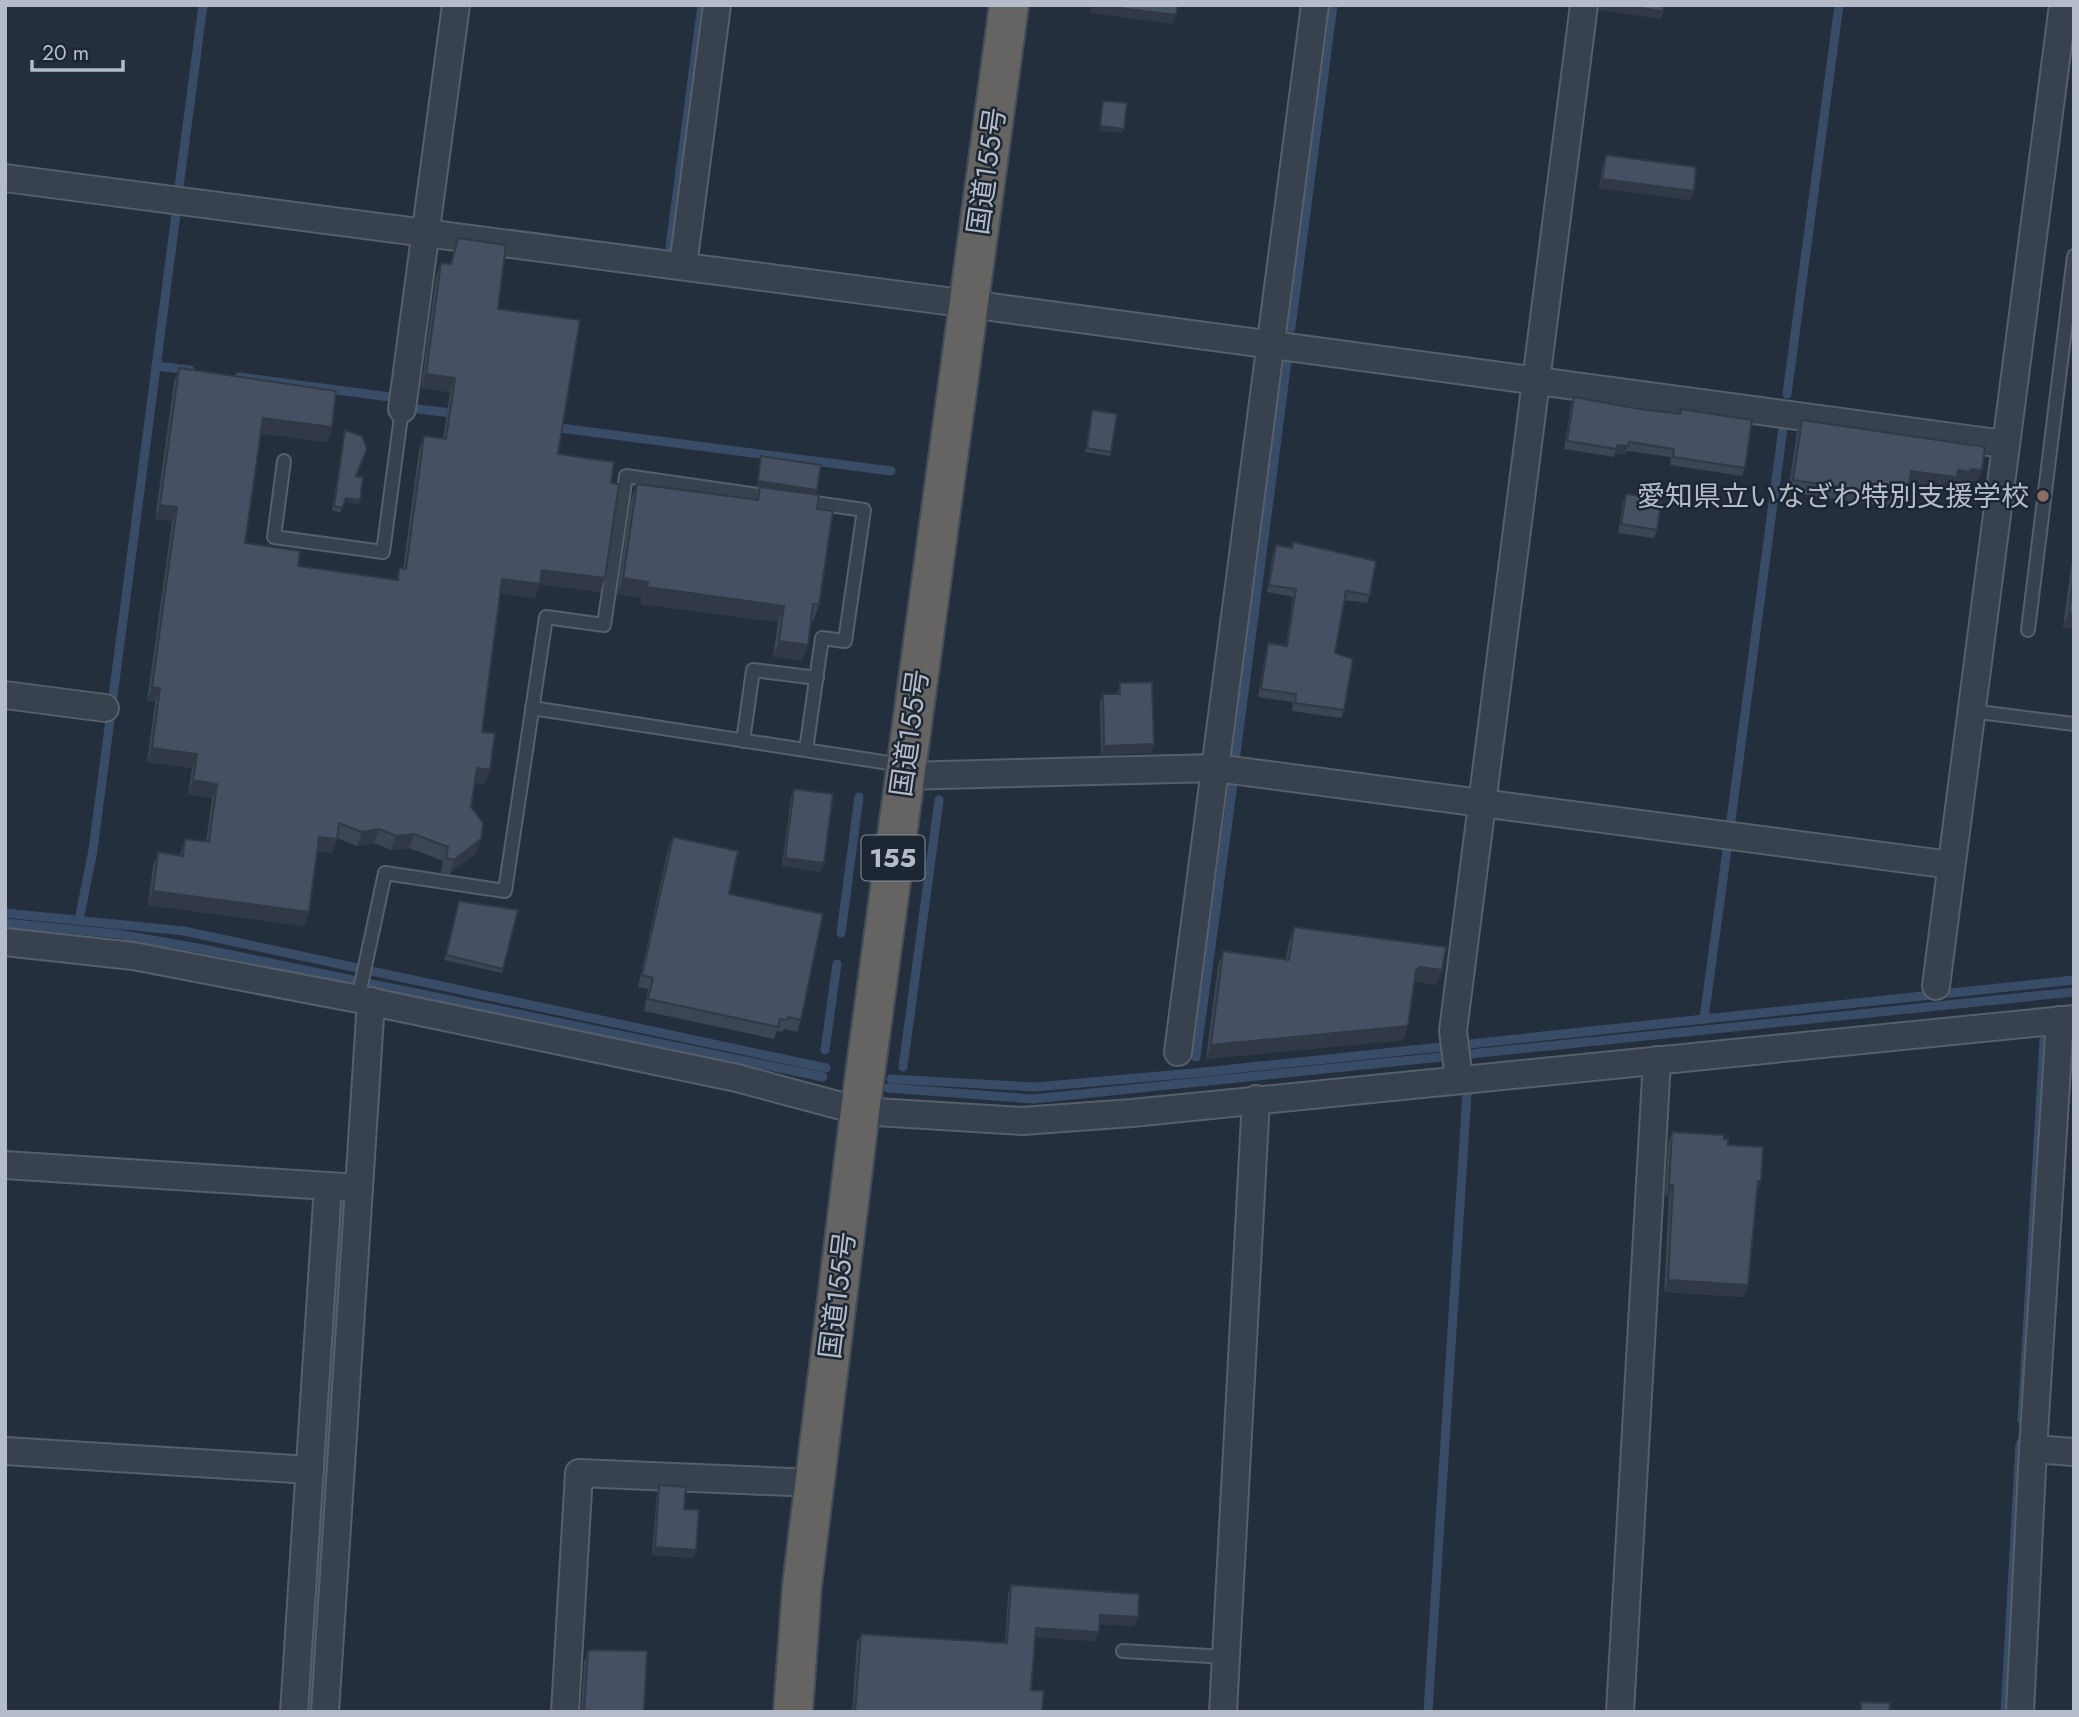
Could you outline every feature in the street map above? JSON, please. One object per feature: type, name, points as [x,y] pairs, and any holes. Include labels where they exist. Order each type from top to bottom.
[{"type":"highway","name":"国道155号","points":[[793,1712],[802,1586],[860,1111],[1009,5]]},
{"type":"street","points":[[402,409],[456,5]]},
{"type":"street","points":[[682,267],[717,5]]},
{"type":"street","points":[[1178,1052],[1315,5]]},
{"type":"street","points":[[1458,1072],[1453,1038],[1584,5]]},
{"type":"street","points":[[1936,986],[2004,444],[2063,5]]},
{"type":"street","points":[[5,178],[969,304],[2004,444]]},
{"type":"street","points":[[5,695],[105,708]]},
{"type":"street","points":[[904,771],[1216,768],[1951,865]]},
{"type":"street","points":[[5,942],[133,956],[363,997],[737,1078],[860,1111],[1022,1121],[1132,1114],[1458,1072],[1657,1060],[2067,1020],[2033,1449],[2020,1712]]},
{"type":"street","points":[[325,1712],[359,1188],[363,997]]},
{"type":"street","points":[[1620,1712],[1657,1060]]},
{"type":"street","points":[[1223,1712],[1256,1099]]},
{"type":"street","points":[[5,1165],[359,1188]]},
{"type":"street","points":[[294,1712],[328,1186]]},
{"type":"street","points":[[2033,1449],[2074,1452]]},
{"type":"street","points":[[5,1451],[310,1470]]},
{"type":"street","points":[[565,1712],[579,1473],[814,1483]]},
{"type":"lane","points":[[2028,630],[2074,256]]},
{"type":"lane","points":[[284,461],[274,537],[383,552],[402,409]]},
{"type":"lane","points":[[363,997],[368,953],[385,873],[505,891],[546,617],[604,625],[626,475],[864,510],[845,641],[822,638],[806,750]]},
{"type":"lane","points":[[743,741],[753,670],[817,678]]},
{"type":"lane","points":[[532,708],[806,750],[904,771]]},
{"type":"lane","points":[[1971,711],[2074,724]]},
{"type":"lane","points":[[1124,1651],[1226,1657]]},
{"type":"building","points":[[1096,5],[1178,5],[1176,15]]},
{"type":"building","points":[[1618,5],[1664,5],[1663,11]]},
{"type":"building","points":[[1103,101],[1127,103],[1124,129],[1100,126]]},
{"type":"building","points":[[1606,155],[1696,167],[1694,191],[1602,179]]},
{"type":"building","points":[[458,238],[506,245],[498,309],[580,320],[558,454],[614,462],[611,483],[619,484],[605,578],[542,570],[540,584],[502,579],[482,732],[495,733],[490,770],[477,768],[471,807],[483,823],[481,839],[454,860],[446,858],[448,847],[414,834],[396,836],[379,829],[362,832],[339,823],[337,839],[319,837],[309,912],[153,891],[158,852],[183,856],[185,839],[209,842],[217,784],[193,780],[197,754],[152,748],[160,688],[152,687],[177,507],[160,505],[179,368],[336,391],[332,427],[263,418],[245,543],[300,551],[298,566],[398,580],[399,568],[406,569],[424,436],[446,439],[455,378],[426,374],[441,263],[451,264]]},
{"type":"building","points":[[1574,397],[1680,414],[1681,409],[1752,420],[1745,468],[1673,457],[1674,449],[1629,442],[1628,446],[1617,445],[1617,449],[1567,441]]},
{"type":"building","points":[[1092,410],[1117,414],[1111,452],[1087,448]]},
{"type":"building","points":[[1802,420],[1985,447],[1982,470],[1958,470],[1957,477],[1911,471],[1907,497],[1793,480]]},
{"type":"building","points":[[345,430],[362,436],[367,449],[356,476],[363,477],[360,500],[346,498],[342,508],[334,506]]},
{"type":"building","points":[[761,456],[821,465],[817,490],[758,481]]},
{"type":"building","points":[[637,484],[758,500],[760,487],[819,495],[817,509],[833,511],[819,605],[813,604],[808,645],[779,641],[784,606],[647,587],[648,582],[623,578]]},
{"type":"building","points":[[1626,494],[1662,499],[1657,530],[1621,524]]},
{"type":"building","points":[[1293,542],[1376,561],[1370,595],[1346,591],[1335,653],[1353,659],[1344,710],[1295,703],[1296,694],[1261,689],[1268,643],[1287,646],[1296,589],[1269,585],[1276,545],[1292,548]]},
{"type":"building","points":[[2074,574],[2074,613],[2069,612]]},
{"type":"building","points":[[1152,682],[1154,744],[1104,746],[1103,694],[1120,694],[1120,683]]},
{"type":"building","points":[[794,789],[833,794],[824,863],[785,858]]},
{"type":"building","points":[[673,837],[738,851],[729,894],[823,914],[801,1020],[788,1017],[787,1020],[780,1019],[778,1027],[648,999],[653,978],[642,975]]},
{"type":"building","points":[[459,901],[518,910],[503,969],[446,955]]},
{"type":"building","points":[[1294,927],[1446,947],[1442,970],[1420,967],[1416,970],[1408,1026],[1211,1045],[1223,951],[1289,960]]},
{"type":"building","points":[[1672,1132],[1724,1135],[1724,1139],[1728,1139],[1728,1145],[1763,1147],[1748,1285],[1668,1280],[1673,1185],[1669,1185]]},
{"type":"building","points":[[659,1485],[686,1487],[684,1509],[699,1510],[696,1550],[655,1547]]},
{"type":"building","points":[[1011,1585],[1139,1594],[1138,1617],[1100,1615],[1099,1632],[1036,1628],[1031,1690],[1044,1691],[1042,1712],[855,1712],[861,1634],[1007,1643]]},
{"type":"building","points":[[588,1650],[647,1651],[644,1712],[584,1712]]},
{"type":"building","points":[[1861,1702],[1890,1703],[1889,1712],[1861,1712]]},
{"type":"waterway","points":[[179,187],[203,5]]},
{"type":"waterway","points":[[670,247],[702,5]]},
{"type":"waterway","points":[[1291,328],[1333,5]]},
{"type":"waterway","points":[[1787,394],[1839,5]]},
{"type":"waterway","points":[[79,920],[93,850],[176,214]]},
{"type":"waterway","points":[[1236,754],[1287,361]]},
{"type":"waterway","points":[[156,366],[190,370]]},
{"type":"waterway","points":[[239,377],[390,397]]},
{"type":"waterway","points":[[418,409],[459,414]]},
{"type":"waterway","points":[[552,427],[891,471]]},
{"type":"waterway","points":[[1731,820],[1783,428]]},
{"type":"waterway","points":[[1196,1057],[1233,784]]},
{"type":"waterway","points":[[841,933],[859,797]]},
{"type":"waterway","points":[[903,1067],[939,800]]},
{"type":"waterway","points":[[1704,1018],[1727,850]]},
{"type":"waterway","points":[[5,913],[184,931],[826,1068]]},
{"type":"waterway","points":[[5,923],[118,934],[203,949],[823,1077]]},
{"type":"waterway","points":[[825,1050],[837,964]]},
{"type":"waterway","points":[[891,1079],[1035,1087],[1194,1073],[2074,980]]},
{"type":"waterway","points":[[888,1088],[1033,1099],[2074,992]]},
{"type":"waterway","points":[[2022,1420],[2044,1040]]},
{"type":"waterway","points":[[1428,1712],[1467,1093]]},
{"type":"waterway","points":[[308,1712],[341,1203]]},
{"type":"waterway","points":[[2005,1712],[2020,1444]]},
{"type":"place","name":"愛知県立いなざわ特別支援学校","points":[[2043,496]]}]
